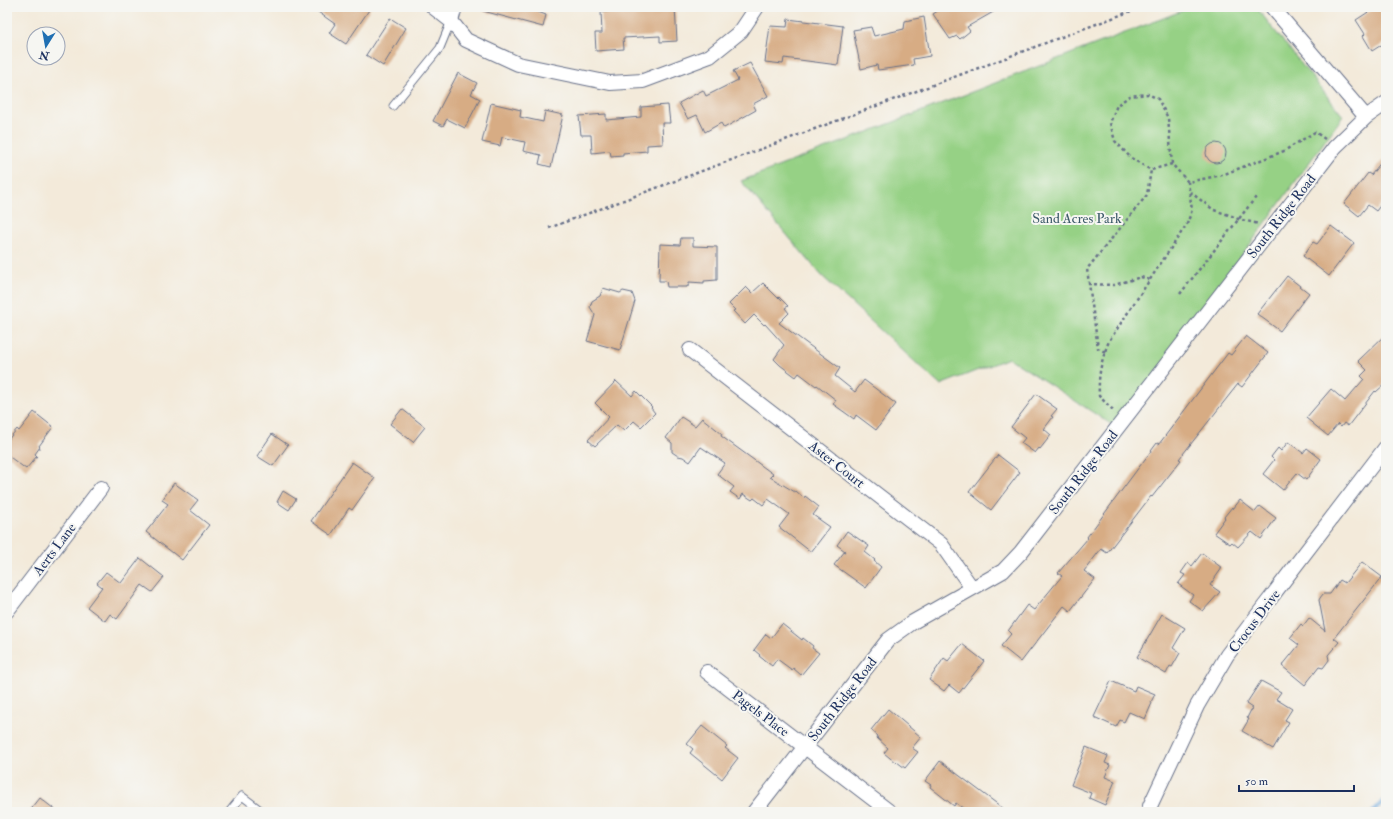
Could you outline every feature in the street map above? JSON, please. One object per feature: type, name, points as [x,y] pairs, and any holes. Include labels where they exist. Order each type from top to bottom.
[{"type":"street","points":[[433,7],[451,21],[466,40],[518,64],[610,83],[643,81],[710,56],[741,31],[756,7]]},
{"type":"street","points":[[451,21],[455,7]]},
{"type":"street","points":[[1272,7],[1366,117]]},
{"type":"street","name":"South Ridge Road","points":[[754,812],[888,640],[913,622],[1003,571],[1021,552],[1335,147],[1366,117],[1386,103]]},
{"type":"street","name":"Aster Court","points":[[690,350],[941,544],[972,588]]},
{"type":"street","name":"Crocus Drive","points":[[1149,812],[1150,806],[1197,706],[1227,655],[1386,447]]},
{"type":"street","name":"Aerts Lane","points":[[7,611],[101,488]]},
{"type":"street","name":"Pagels Place","points":[[707,672],[890,812]]},
{"type":"lane","points":[[393,106],[440,48],[451,21]]},
{"type":"lane","points":[[229,812],[242,796],[263,812]]},
{"type":"path","points":[[548,228],[1142,7]]},
{"type":"path","points":[[1125,418],[1111,409],[1099,396],[1098,380],[1101,362],[1109,341],[1188,224],[1192,210],[1188,182],[1172,164],[1168,118],[1158,99],[1148,94],[1130,96],[1117,105],[1110,122],[1115,141],[1131,158],[1151,170],[1172,164]]},
{"type":"path","points":[[1188,182],[1229,172],[1284,151],[1315,132],[1335,147]]},
{"type":"path","points":[[1105,352],[1098,348],[1087,269],[1147,195],[1151,170]]},
{"type":"path","points":[[1190,192],[1214,210],[1238,219],[1273,227]]},
{"type":"path","points":[[1180,294],[1256,197]]},
{"type":"path","points":[[1088,284],[1114,285],[1141,277],[1150,280]]},
{"type":"green space","name":"Sand Acres Park","points":[[1192,7],[1256,7],[1343,116],[1117,428],[1009,358],[940,385],[822,276],[741,181]]},
{"type":"building","points":[[311,7],[371,7],[346,44],[329,33],[335,24]]},
{"type":"building","points":[[483,7],[539,7],[538,12],[546,15],[543,27],[483,11]]},
{"type":"building","points":[[618,7],[675,7],[677,41],[660,42],[660,36],[623,38],[624,49],[596,51],[595,33],[602,33],[601,12],[618,11]]},
{"type":"building","points":[[944,7],[1002,7],[967,27],[970,31],[960,39],[957,36],[950,39],[933,14]]},
{"type":"building","points":[[1376,7],[1386,7],[1386,42],[1372,51],[1363,36],[1365,34],[1356,20]]},
{"type":"building","points":[[924,17],[930,56],[913,59],[914,65],[878,70],[877,65],[861,69],[853,30],[871,27],[874,36],[904,29],[905,21]]},
{"type":"building","points":[[390,18],[406,28],[383,66],[366,55]]},
{"type":"building","points":[[788,19],[843,26],[838,65],[784,58],[783,64],[765,62],[770,26],[787,27]]},
{"type":"building","points":[[750,63],[768,96],[753,104],[756,110],[724,128],[721,123],[705,132],[697,115],[688,119],[679,103],[703,90],[706,96],[738,80],[733,71]]},
{"type":"building","points":[[458,73],[477,83],[471,94],[480,99],[465,128],[447,119],[443,126],[433,121]]},
{"type":"building","points":[[491,103],[521,110],[520,117],[543,122],[545,111],[563,115],[551,167],[539,164],[541,155],[523,151],[525,142],[502,137],[500,146],[482,142]]},
{"type":"building","points":[[668,105],[670,123],[662,123],[663,144],[647,145],[647,151],[623,153],[623,155],[611,156],[610,151],[592,153],[591,135],[581,135],[579,116],[606,114],[606,120],[641,117],[641,107]]},
{"type":"building","points":[[1216,143],[1223,146],[1226,153],[1223,160],[1216,163],[1209,160],[1206,153],[1209,146]]},
{"type":"building","points":[[1386,156],[1386,198],[1376,211],[1368,205],[1359,216],[1344,204],[1368,173],[1371,175]]},
{"type":"building","points":[[1331,226],[1354,243],[1329,276],[1303,256],[1313,242],[1317,244]]},
{"type":"building","points":[[681,238],[693,238],[693,246],[717,247],[717,280],[704,281],[704,283],[689,282],[689,286],[687,287],[667,287],[666,281],[659,281],[660,244],[680,245]]},
{"type":"building","points":[[1287,276],[1309,293],[1280,331],[1257,314]]},
{"type":"building","points":[[763,283],[788,306],[785,308],[789,313],[779,323],[840,368],[835,376],[855,392],[864,380],[896,404],[876,430],[856,415],[854,419],[833,404],[836,400],[817,385],[816,386],[799,373],[796,377],[780,365],[774,359],[784,345],[765,324],[764,325],[754,315],[745,324],[733,311],[735,310],[729,304],[746,287],[752,293]]},
{"type":"building","points":[[603,288],[620,293],[623,291],[632,293],[635,301],[620,350],[587,341],[595,315],[590,307],[592,301],[600,296]]},
{"type":"building","points":[[1386,334],[1386,383],[1376,392],[1375,391],[1348,426],[1344,423],[1341,427],[1338,424],[1328,436],[1306,418],[1331,389],[1345,401],[1364,379],[1361,376],[1367,370],[1358,361]]},
{"type":"building","points":[[1246,336],[1268,353],[1242,387],[1238,384],[1179,459],[1181,460],[1107,553],[1101,549],[1084,571],[1095,579],[1070,611],[1064,606],[1021,662],[1001,646],[1011,634],[1008,631],[1027,605],[1034,610],[1062,576],[1058,573],[1088,538],[1087,537],[1157,443],[1159,444],[1228,353],[1231,355]]},
{"type":"building","points":[[616,381],[632,396],[636,391],[652,407],[651,408],[655,413],[641,427],[634,421],[624,431],[617,425],[595,446],[588,440],[609,417],[595,403]]},
{"type":"building","points":[[1036,394],[1057,409],[1051,416],[1053,417],[1044,429],[1051,435],[1035,453],[1021,443],[1025,438],[1011,427]]},
{"type":"building","points":[[402,409],[425,427],[413,442],[390,424]]},
{"type":"building","points":[[34,412],[53,427],[39,446],[40,447],[35,454],[37,456],[26,469],[7,455],[7,441],[17,429],[19,431]]},
{"type":"building","points":[[681,417],[695,426],[702,418],[722,434],[721,436],[773,474],[770,477],[795,492],[796,491],[804,498],[805,496],[819,507],[813,515],[830,527],[811,552],[779,527],[789,514],[768,499],[763,505],[754,498],[752,500],[743,494],[740,499],[730,492],[734,487],[717,474],[725,463],[701,447],[690,462],[672,452],[672,443],[666,438]]},
{"type":"building","points":[[272,434],[288,445],[273,466],[257,456]]},
{"type":"building","points":[[1288,442],[1303,453],[1307,448],[1321,459],[1306,480],[1297,473],[1283,490],[1263,474],[1274,460],[1271,457],[1278,448],[1281,451]]},
{"type":"building","points":[[998,455],[1020,472],[991,510],[969,492]]},
{"type":"building","points":[[352,462],[375,478],[352,510],[349,508],[331,535],[311,521]]},
{"type":"building","points":[[174,483],[198,500],[190,510],[209,525],[182,560],[146,532],[168,504],[162,500]]},
{"type":"building","points":[[283,491],[296,499],[289,510],[277,502]]},
{"type":"building","points":[[1240,500],[1255,512],[1260,506],[1276,518],[1261,539],[1252,532],[1238,547],[1232,542],[1230,544],[1214,533],[1225,518],[1224,517]]},
{"type":"building","points":[[847,531],[869,546],[865,552],[881,567],[866,588],[834,565],[845,551],[837,545]]},
{"type":"building","points":[[1202,553],[1222,568],[1210,585],[1220,592],[1203,611],[1189,601],[1193,595],[1178,584],[1185,575],[1181,573],[1188,563],[1192,566]]},
{"type":"building","points":[[140,558],[164,577],[152,592],[142,585],[117,619],[110,614],[105,621],[87,607],[102,587],[97,583],[106,572],[121,583]]},
{"type":"building","points":[[1362,562],[1382,577],[1334,638],[1339,642],[1328,655],[1329,660],[1323,668],[1319,667],[1305,685],[1282,666],[1299,645],[1290,638],[1301,624],[1303,626],[1309,618],[1325,631],[1319,600],[1320,598],[1323,594],[1330,594],[1340,580],[1345,583]]},
{"type":"building","points":[[1162,614],[1185,628],[1173,648],[1180,653],[1166,674],[1137,657]]},
{"type":"building","points":[[782,624],[802,640],[803,638],[819,653],[801,675],[793,668],[792,670],[777,659],[772,666],[754,650],[766,634],[771,638]]},
{"type":"building","points":[[962,644],[984,661],[959,693],[949,685],[944,691],[929,680],[944,658],[948,661]]},
{"type":"building","points":[[1111,681],[1134,691],[1136,686],[1155,694],[1145,719],[1129,712],[1124,722],[1120,720],[1116,727],[1094,717]]},
{"type":"building","points":[[1261,681],[1281,692],[1276,699],[1292,709],[1285,720],[1289,722],[1273,749],[1242,731],[1249,719],[1247,718],[1252,708],[1246,704]]},
{"type":"building","points":[[888,709],[921,737],[912,748],[918,752],[905,768],[884,753],[888,748],[871,730]]},
{"type":"building","points":[[702,726],[727,746],[725,748],[738,758],[722,779],[690,753],[693,749],[687,744]]},
{"type":"building","points":[[1086,747],[1108,756],[1105,763],[1110,765],[1105,777],[1115,781],[1105,805],[1089,798],[1091,793],[1071,785]]},
{"type":"building","points":[[940,761],[1008,812],[968,812],[956,803],[954,806],[930,787],[931,785],[925,781]]},
{"type":"building","points":[[40,798],[58,812],[29,812]]},
{"type":"waterway","points":[[1373,812],[1386,798]]}]
